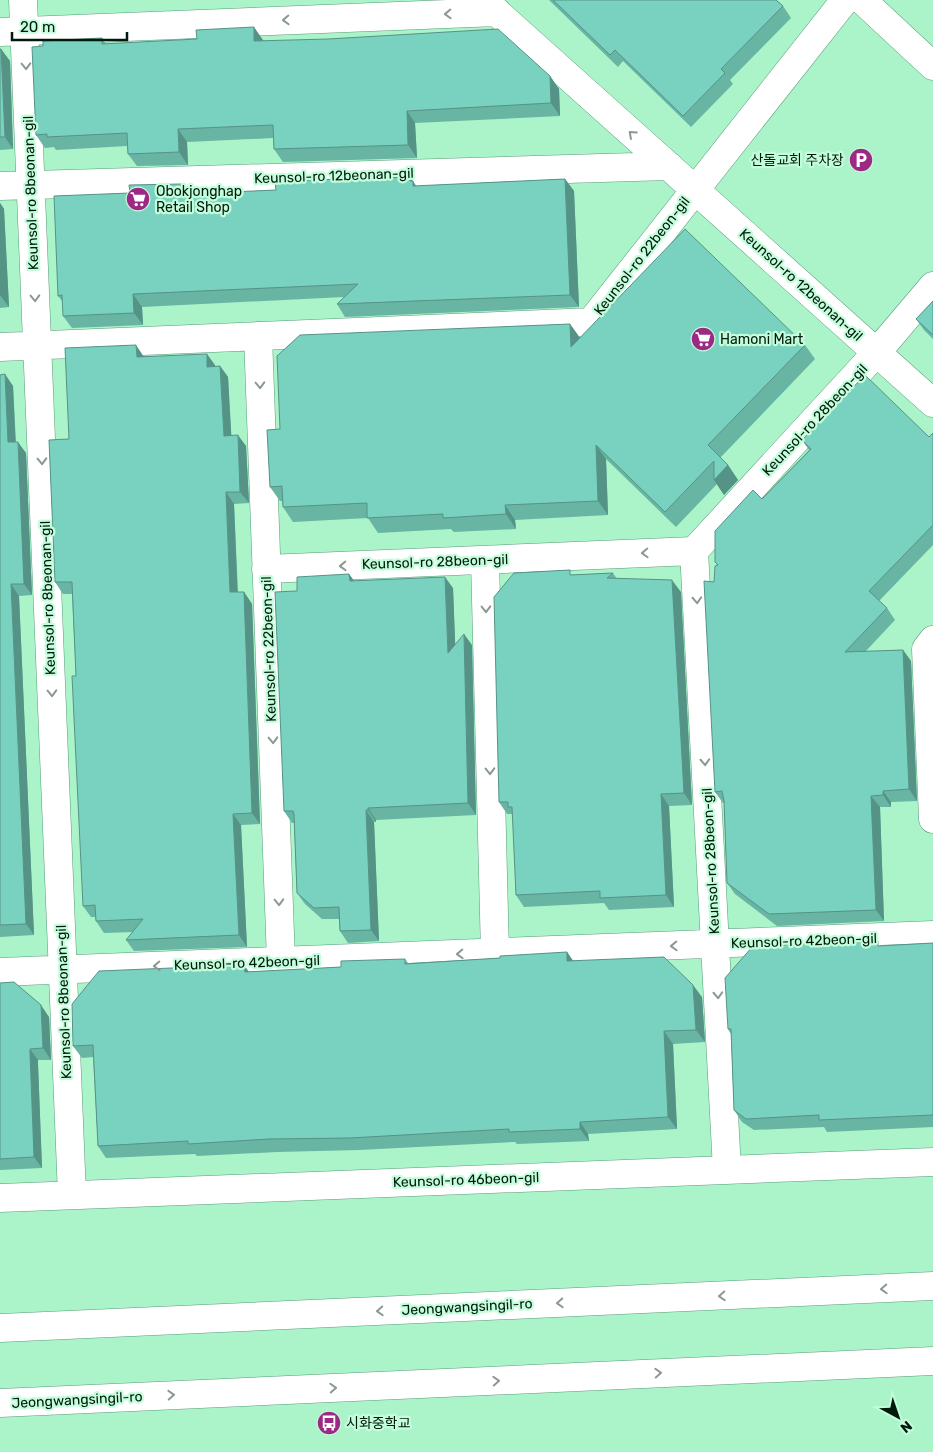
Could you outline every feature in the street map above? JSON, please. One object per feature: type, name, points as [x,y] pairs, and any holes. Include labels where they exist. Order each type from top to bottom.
[{"type":"street","name":"Keunsol-ro 8beonan-gil","points":[[23,0],[12,32],[31,185],[72,1195]]},
{"type":"street","name":"Keunsol-ro 22beon-gil","points":[[0,347],[591,322],[845,0]]},
{"type":"street","points":[[862,0],[933,66]]},
{"type":"street","name":"Keunsol-ro 12beonan-gil","points":[[12,32],[246,11],[490,6],[933,403]]},
{"type":"street","name":"Keunsol-ro 12beonan-gil","points":[[0,186],[669,166]]},
{"type":"street","name":"Keunsol-ro 28beon-gil","points":[[266,569],[694,552],[877,352],[933,286]]},
{"type":"street","name":"Keunsol-ro 22beon-gil","points":[[258,336],[281,961]]},
{"type":"street","name":"Keunsol-ro 28beon-gil","points":[[694,552],[727,1170]]},
{"type":"street","points":[[485,560],[495,953]]},
{"type":"street","points":[[933,640],[926,649],[933,819]]},
{"type":"street","name":"Keunsol-ro 42beon-gil","points":[[0,972],[933,936]]},
{"type":"street","name":"Keunsol-ro 46beon-gil","points":[[0,1198],[933,1162]]},
{"type":"street","name":"Jeongwangsingil-ro","points":[[0,1328],[933,1286]]},
{"type":"street","name":"Jeongwangsingil-ro","points":[[0,1403],[933,1361]]},
{"type":"building","points":[[553,0],[776,0],[783,6],[721,69],[725,73],[683,116],[615,50],[610,55]]},
{"type":"building","points":[[254,27],[254,41],[328,39],[498,29],[550,76],[551,103],[407,111],[408,145],[274,149],[273,125],[178,129],[179,152],[128,154],[127,133],[47,137],[47,134],[36,135],[32,47],[43,46],[43,41],[102,38],[102,44],[197,39],[196,30]]},
{"type":"building","points":[[1,49],[5,137],[0,137]]},
{"type":"building","points":[[410,177],[410,181],[413,181],[413,186],[565,179],[570,295],[337,304],[358,284],[133,294],[134,313],[63,316],[62,295],[58,296],[54,196],[130,193],[129,185],[181,184],[181,193],[185,192],[185,194],[276,190],[275,181]]},
{"type":"building","points":[[685,229],[805,345],[708,445],[728,465],[714,480],[714,461],[665,512],[596,445],[598,501],[505,505],[506,514],[443,518],[443,514],[367,518],[367,503],[283,507],[282,486],[270,487],[267,430],[280,429],[277,356],[300,335],[570,324],[571,347]]},
{"type":"building","points":[[933,301],[933,335],[916,319]]},
{"type":"building","points":[[136,345],[137,357],[207,354],[207,367],[220,366],[224,436],[238,435],[240,492],[226,492],[230,592],[244,592],[252,813],[233,814],[239,935],[126,940],[143,919],[96,921],[95,905],[83,906],[72,676],[76,676],[72,582],[55,582],[49,440],[69,439],[65,348]]},
{"type":"building","points":[[5,374],[8,442],[18,442],[24,584],[11,584],[26,924],[0,925],[0,375]]},
{"type":"building","points":[[865,375],[929,437],[933,433],[933,525],[869,591],[887,608],[845,652],[903,650],[909,789],[883,791],[883,795],[871,796],[876,910],[769,914],[727,883],[724,801],[722,791],[715,792],[704,581],[714,582],[715,566],[718,565],[715,562],[715,531],[753,490],[762,499],[811,449],[802,440]]},
{"type":"building","points":[[570,570],[570,575],[613,573],[607,578],[672,580],[684,793],[661,794],[666,895],[600,898],[600,891],[516,895],[512,807],[508,807],[508,802],[499,802],[494,597],[514,573]]},
{"type":"building","points":[[349,574],[350,581],[445,577],[448,653],[464,634],[468,803],[368,808],[366,810],[371,930],[340,931],[339,907],[314,908],[297,893],[294,814],[293,811],[284,811],[275,592],[297,591],[297,577]]},
{"type":"building","points":[[878,941],[878,946],[933,943],[933,1115],[819,1120],[819,1115],[746,1119],[734,1110],[731,1029],[728,1029],[725,978],[753,946]]},
{"type":"building","points":[[567,952],[567,961],[664,957],[693,985],[696,1030],[664,1031],[668,1117],[580,1122],[580,1129],[509,1132],[509,1129],[350,1138],[269,1139],[188,1144],[188,1141],[98,1146],[93,1045],[73,1046],[72,1004],[99,971],[244,965],[245,972],[341,967],[341,961],[405,959],[405,964]]},
{"type":"building","points":[[14,982],[41,1005],[43,1048],[30,1049],[34,1157],[0,1159],[0,983]]},
{"type":"place","name":"산돌교회 주차장","points":[[861,160]]},
{"type":"place","name":"Obokjonghap Retail Shop","points":[[138,199]]},
{"type":"place","name":"Hamoni Mart","points":[[703,339]]},
{"type":"place","name":"시화중학교","points":[[329,1423]]}]
